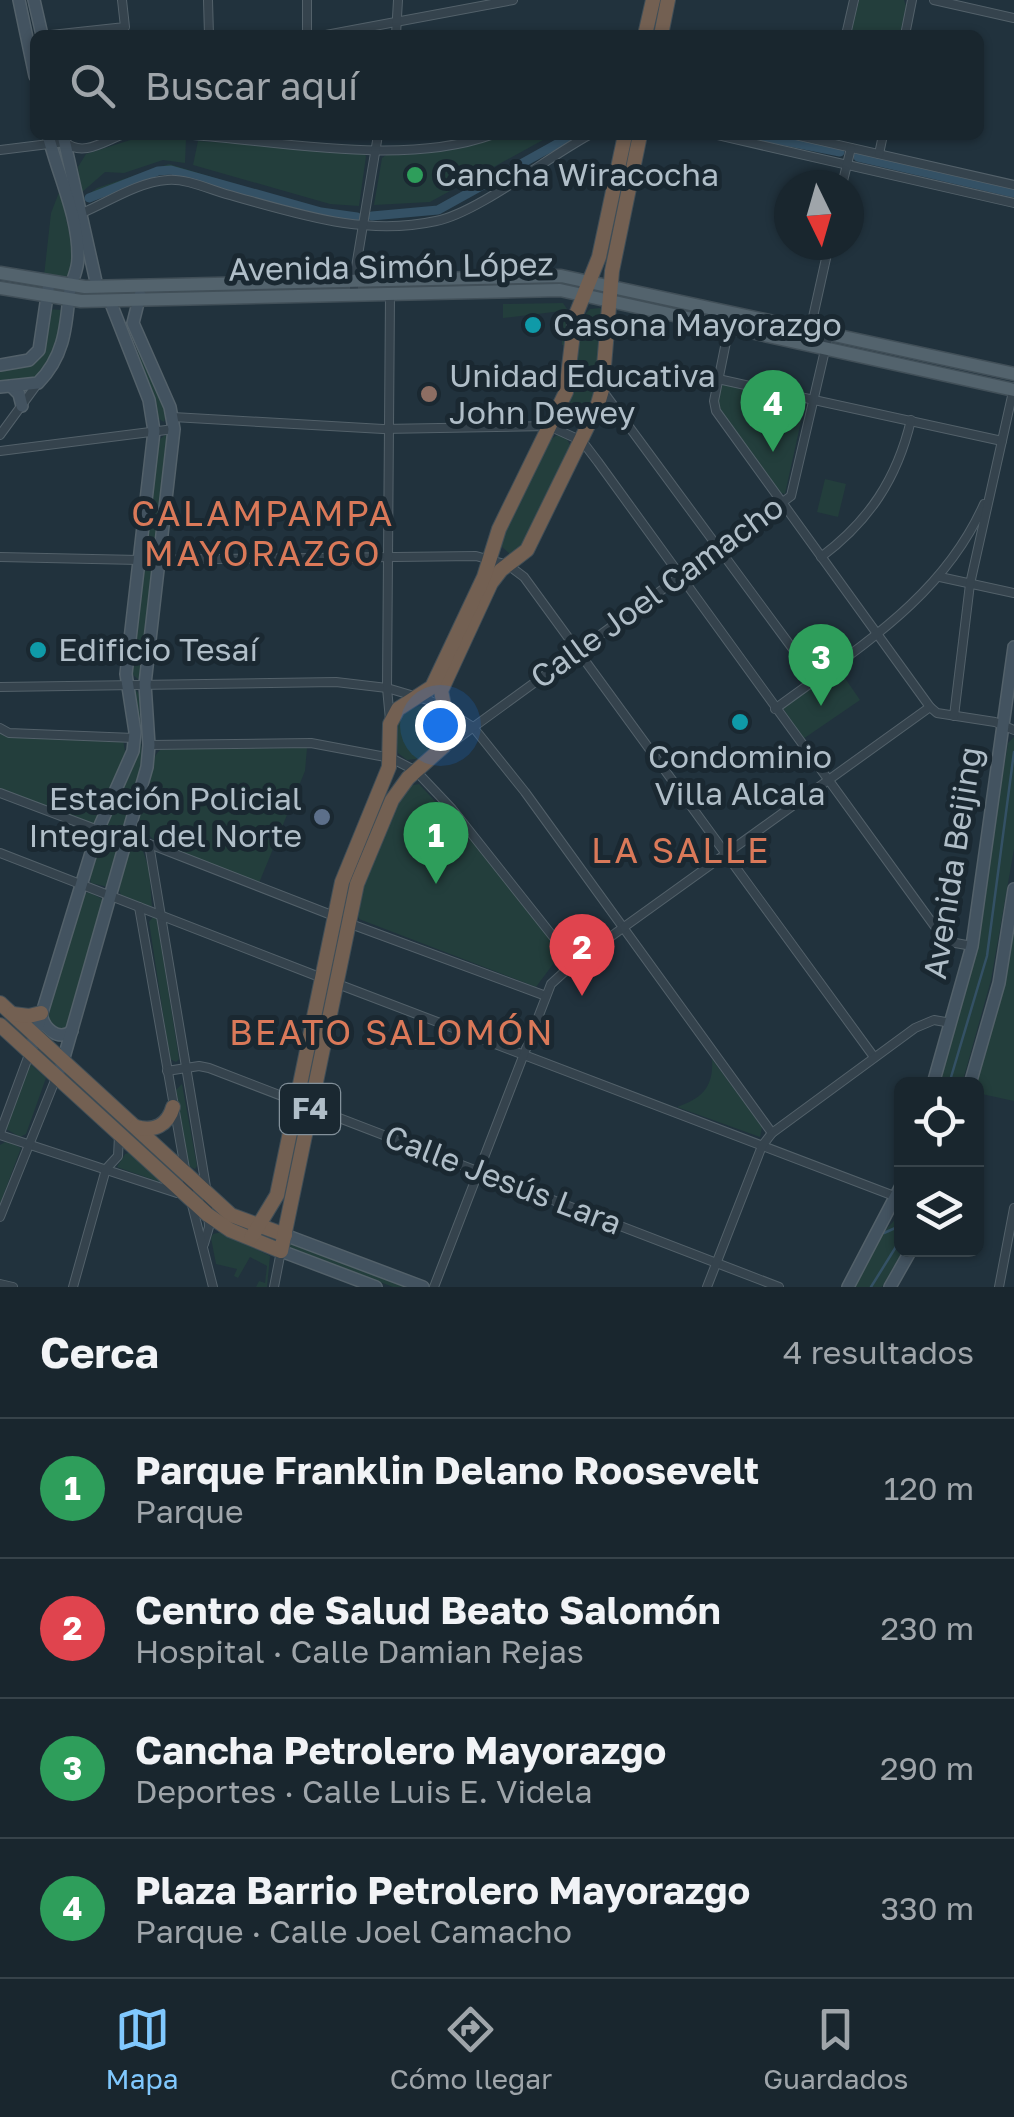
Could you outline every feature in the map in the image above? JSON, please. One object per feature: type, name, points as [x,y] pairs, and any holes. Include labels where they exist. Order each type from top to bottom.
[{"type":"highway","points":[[646,30],[653,0]]},
{"type":"highway","points":[[661,30],[668,0]]},
{"type":"highway","points":[[390,724],[398,709],[432,687],[484,577],[499,529],[568,383],[575,317],[599,257],[623,140]]},
{"type":"highway","points":[[438,753],[448,733],[441,691],[491,583],[527,550],[582,440],[602,390],[610,293],[639,140]]},
{"type":"highway","name":"F4","points":[[281,1251],[304,1103],[341,919],[346,868],[384,783],[390,758],[390,724]]},
{"type":"highway","name":"F4","points":[[341,919],[392,800],[416,770],[438,753]]},
{"type":"highway","points":[[0,1003],[34,1032],[60,1069],[119,1135],[208,1215],[230,1230],[285,1234]]},
{"type":"highway","points":[[13,1014],[41,1013]]},
{"type":"highway","points":[[0,1025],[30,1052],[60,1069],[133,1126],[231,1214],[281,1251]]},
{"type":"highway","name":"F4","points":[[255,1232],[277,1195],[304,1103]]},
{"type":"highway","points":[[133,1126],[150,1130],[158,1127],[166,1122],[173,1106]]},
{"type":"main road","name":"Avenida Simón López","points":[[0,273],[47,290]]},
{"type":"main road","name":"Avenida Simón López","points":[[0,288],[47,290],[110,300],[140,292],[354,279],[561,276],[729,327],[808,336]]},
{"type":"main road","name":"Avenida Simón López","points":[[69,293],[97,286],[140,292],[354,295],[588,287]]},
{"type":"main road","name":"Avenida Simón López","points":[[610,293],[827,340],[1014,374]]},
{"type":"main road","name":"Avenida Simón López","points":[[827,340],[1014,389]]},
{"type":"street","points":[[19,0],[30,52]]},
{"type":"street","points":[[34,0],[41,30]]},
{"type":"street","points":[[97,30],[125,27],[122,0]]},
{"type":"street","points":[[208,0],[210,30]]},
{"type":"street","points":[[307,0],[307,30]]},
{"type":"street","points":[[397,30],[398,0]]},
{"type":"street","points":[[354,30],[514,0]]},
{"type":"street","points":[[847,30],[854,0]]},
{"type":"street","points":[[906,30],[912,0]]},
{"type":"street","points":[[934,0],[1014,18]]},
{"type":"street","points":[[0,150],[49,140],[78,245],[78,267],[69,293],[60,354],[0,435]]},
{"type":"street","points":[[64,140],[97,286]]},
{"type":"street","points":[[65,140],[76,150],[85,150],[109,140]]},
{"type":"street","points":[[254,140],[376,150],[430,149],[477,140]]},
{"type":"street","points":[[354,295],[377,140]]},
{"type":"street","points":[[82,213],[127,193],[174,180],[325,222],[363,226],[442,220],[580,140]]},
{"type":"street","points":[[740,140],[1014,203]]},
{"type":"street","points":[[827,140],[1014,186]]},
{"type":"street","points":[[879,154],[883,140]]},
{"type":"street","points":[[845,170],[850,148]]},
{"type":"street","points":[[73,175],[85,150]]},
{"type":"street","points":[[808,336],[826,260]]},
{"type":"street","points":[[0,366],[36,356],[47,290]]},
{"type":"street","points":[[140,292],[129,329],[154,431],[125,684],[134,738],[129,764],[98,830],[30,1052],[0,1134],[190,1198]]},
{"type":"street","points":[[390,295],[390,724]]},
{"type":"street","points":[[0,1218],[72,1031],[129,836],[149,745],[145,684],[173,423],[129,329],[110,300]]},
{"type":"street","points":[[729,327],[714,400],[716,411],[930,707],[937,713],[1008,727]]},
{"type":"street","name":"Calle Joel Camacho","points":[[438,753],[791,496],[827,340]]},
{"type":"street","points":[[718,379],[1002,441]]},
{"type":"street","points":[[6,387],[38,383]]},
{"type":"street","points":[[6,387],[19,394],[22,406]]},
{"type":"street","points":[[954,716],[970,584],[1014,389]]},
{"type":"street","points":[[602,390],[815,679]]},
{"type":"street","points":[[821,557],[844,540],[881,498],[905,448],[911,420]]},
{"type":"street","points":[[0,451],[154,431],[173,423],[388,428],[550,426],[582,440],[941,935],[950,942],[972,946]]},
{"type":"street","points":[[775,708],[911,608],[940,577],[969,535],[992,486]]},
{"type":"street","points":[[0,556],[138,560],[388,556],[490,558],[508,565],[524,577],[579,650],[874,1057]]},
{"type":"street","points":[[940,577],[1014,593]]},
{"type":"street","name":"Avenida Beijing","points":[[935,1077],[972,946],[1008,727],[1014,646]]},
{"type":"street","points":[[0,687],[336,682],[387,688],[443,707],[473,728],[525,792],[772,1132]]},
{"type":"street","points":[[434,1287],[546,996],[560,974],[930,707]]},
{"type":"street","points":[[0,728],[9,733],[134,738]]},
{"type":"street","points":[[149,745],[310,743],[390,758],[416,770],[495,861],[574,963]]},
{"type":"street","points":[[0,792],[98,830]]},
{"type":"street","points":[[129,836],[546,996]]},
{"type":"street","points":[[149,844],[207,1193],[204,1244]]},
{"type":"street","points":[[0,853],[894,1196]]},
{"type":"street","name":"Avenida Beijing","points":[[972,1077],[998,982],[1014,889]]},
{"type":"street","points":[[138,907],[190,1198],[214,1287]]},
{"type":"street","points":[[41,1013],[44,1023],[57,1035],[66,1036],[72,1031]]},
{"type":"street","points":[[707,1287],[762,1146],[772,1132],[922,1024],[934,1020],[951,1023]]},
{"type":"street","name":"Calle Jesús Lara","points":[[167,1071],[210,1068],[779,1287]]},
{"type":"street","points":[[73,1287],[106,1168],[118,1156],[119,1135]]},
{"type":"street","points":[[848,1287],[894,1205]]},
{"type":"street","points":[[1000,1287],[1014,1208]]},
{"type":"street","points":[[285,1234],[423,1287]]},
{"type":"street","points":[[274,1287],[281,1251],[376,1287]]},
{"type":"street","points":[[890,1287],[907,1257]]},
{"type":"street","points":[[0,1284],[13,1287]]},
{"type":"green space","points":[[859,0],[904,0],[901,30],[851,30]]},
{"type":"green space","points":[[130,140],[186,140],[185,163],[163,160],[124,173],[105,172],[81,193],[78,167],[86,154]]},
{"type":"green space","points":[[488,140],[543,140],[430,202],[374,205],[382,158],[386,155],[463,148]]},
{"type":"green space","points":[[198,141],[362,152],[366,156],[359,206],[330,204],[193,165]]},
{"type":"green space","points":[[169,164],[238,185],[161,168],[84,198],[97,188]]},
{"type":"green space","points":[[60,190],[74,256],[71,274],[63,278],[44,276],[51,213]]},
{"type":"green space","points":[[563,303],[567,309],[565,345],[562,311],[503,318],[503,304]]},
{"type":"green space","points":[[600,308],[604,313],[594,397],[583,423],[571,427],[565,424],[563,415],[574,386],[581,319],[590,309]]},
{"type":"green space","points":[[47,309],[62,310],[56,348],[48,366],[30,379],[0,383],[0,369],[32,363],[41,356]]},
{"type":"green space","points":[[132,332],[167,413],[164,422],[157,418]]},
{"type":"green space","points":[[723,384],[796,404],[805,403],[785,494],[720,412],[716,401]]},
{"type":"green space","points":[[165,435],[169,437],[155,556],[151,556],[147,550],[158,441]]},
{"type":"green space","points":[[557,435],[566,437],[571,447],[523,547],[510,554],[502,547],[502,537],[550,440]]},
{"type":"green space","points":[[825,479],[846,484],[838,517],[817,512]]},
{"type":"green space","points":[[153,569],[139,680],[132,674],[143,570]]},
{"type":"green space","points":[[838,668],[860,700],[803,739],[783,708]]},
{"type":"green space","points":[[135,689],[139,694],[142,764],[108,887],[91,883],[90,871],[99,839],[136,759]]},
{"type":"green space","points":[[419,706],[432,708],[441,716],[441,742],[423,758],[407,760],[398,753],[395,727],[402,713]]},
{"type":"green space","points":[[0,730],[123,739],[126,758],[95,825],[0,788]]},
{"type":"green space","points":[[1014,737],[1014,849],[991,980],[964,1077],[940,1077],[971,971],[1008,743]]},
{"type":"green space","points":[[307,748],[305,771],[259,883],[158,844],[140,826],[152,763],[161,749]]},
{"type":"green space","points":[[419,784],[475,844],[562,952],[536,987],[359,919],[361,890],[375,851],[409,786]]},
{"type":"green space","points":[[138,846],[149,869],[152,907],[121,895],[119,890],[127,853]]},
{"type":"green space","points":[[89,892],[104,900],[67,1028],[58,1030],[45,1017],[82,895]]},
{"type":"green space","points":[[153,917],[157,919],[179,1059],[176,1062],[170,1059],[149,922]]},
{"type":"green space","points":[[1014,928],[1014,1101],[984,1095],[984,1077],[978,1077],[1005,984]]},
{"type":"green space","points":[[712,1059],[762,1127],[760,1137],[677,1107],[704,1091],[711,1078]]},
{"type":"green space","points":[[28,1062],[46,1078],[26,1134],[20,1137],[6,1129]]},
{"type":"green space","points":[[182,1084],[195,1169],[189,1166],[176,1090]]},
{"type":"green space","points":[[7,1141],[21,1148],[0,1204],[0,1145]]},
{"type":"green space","points":[[131,1152],[165,1184],[117,1167],[125,1154]]},
{"type":"green space","points":[[894,1221],[894,1257],[899,1257],[882,1287],[855,1287],[882,1234]]},
{"type":"green space","points":[[222,1232],[270,1256],[267,1287],[256,1287],[259,1281],[265,1283],[267,1266],[250,1257],[238,1278],[234,1276],[237,1269],[216,1264],[211,1238]]},
{"type":"green space","points":[[287,1242],[406,1287],[393,1287],[286,1246]]},
{"type":"waterway","points":[[372,216],[438,210],[564,140]]},
{"type":"waterway","points":[[779,140],[840,152]]},
{"type":"waterway","points":[[858,157],[1014,193]]},
{"type":"waterway","points":[[89,198],[158,171],[171,170],[321,212],[357,217]]},
{"type":"waterway","points":[[951,1077],[987,956],[1014,752]]},
{"type":"waterway","points":[[884,1233],[894,1229]]},
{"type":"waterway","points":[[871,1287],[894,1250]]},
{"type":"place","name":"Cancha Wiracocha","points":[[415,175]]},
{"type":"place","name":"Casona Mayorazgo","points":[[533,325]]},
{"type":"place","name":"Unidad Educativa John Dewey","points":[[429,394]]},
{"type":"place","name":"Plaza Barrio Petrolero Mayorazgo","points":[[773,452]]},
{"type":"place","name":"Edificio Tesaí","points":[[38,650]]},
{"type":"place","name":"Cancha Petrolero Mayorazgo","points":[[821,706]]},
{"type":"place","name":"Condominio Villa Alcala","points":[[740,722]]},
{"type":"place","name":"Estación Policial Integral del Norte","points":[[322,817]]},
{"type":"place","name":"Parque Franklin Delano Roosevelt","points":[[436,884]]},
{"type":"place","name":"Centro de Salud Beato Salomón","points":[[582,996]]},
{"type":"district","name":"CALAMPAMPA MAYORAZGO","points":[[263,534]]},
{"type":"district","name":"LA SALLE","points":[[681,851]]},
{"type":"district","name":"BEATO SALOMÓN","points":[[392,1033]]}]
